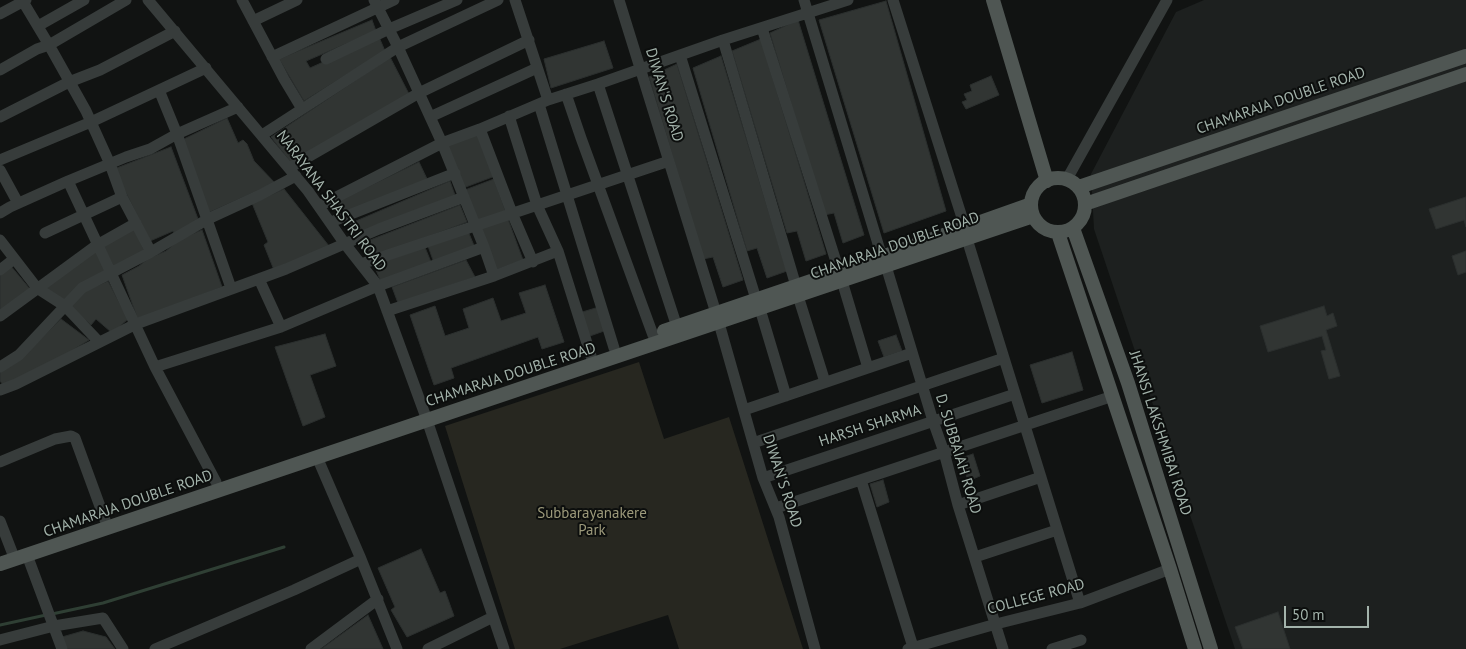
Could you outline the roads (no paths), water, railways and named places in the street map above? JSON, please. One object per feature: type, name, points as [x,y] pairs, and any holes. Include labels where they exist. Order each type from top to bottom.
[{"type":"main road","points":[[993,0],[1047,181]]},
{"type":"main road","name":"CHAMARAJA DOUBLE ROAD","points":[[1079,188],[1466,56]]},
{"type":"main road","points":[[1086,204],[1466,74]]},
{"type":"main road","points":[[1053,179],[1067,180],[1079,188],[1084,195],[1086,204],[1084,214],[1080,222],[1066,232],[1050,232],[1043,228],[1037,223],[1032,210],[1036,190],[1047,181],[1053,179]]},
{"type":"main road","name":"CHAMARAJA DOUBLE ROAD","points":[[6,554],[216,482],[426,415],[717,318],[1032,210]]},
{"type":"main road","name":"JHANSI LAKSHMIBAI ROAD","points":[[1073,228],[1128,383],[1211,649]]},
{"type":"main road","points":[[1058,233],[1195,649]]},
{"type":"main road","name":"CHAMARAJA DOUBLE ROAD","points":[[0,564],[317,457],[426,415],[653,334],[717,318]]},
{"type":"street","points":[[38,26],[84,0]]},
{"type":"street","points":[[0,70],[37,49],[49,45],[126,0]]},
{"type":"street","name":"NARAYANA SHASTRI ROAD","points":[[148,0],[292,172],[378,286],[426,415],[504,649]]},
{"type":"street","points":[[242,0],[302,109]]},
{"type":"street","points":[[253,21],[297,0]]},
{"type":"street","points":[[272,57],[376,4],[394,0]]},
{"type":"street","points":[[326,59],[456,0]]},
{"type":"street","points":[[262,135],[398,46],[498,0]]},
{"type":"street","points":[[515,0],[537,68],[543,102],[567,195],[614,348]]},
{"type":"street","name":"DIWAN'S ROAD","points":[[618,0],[717,318],[763,478],[776,508],[815,649]]},
{"type":"street","name":"D. SUBBAIAH ROAD","points":[[804,0],[1003,649]]},
{"type":"street","points":[[319,206],[442,144],[543,102],[723,40],[848,0]]},
{"type":"street","points":[[892,0],[1080,603]]},
{"type":"street","points":[[1156,0],[1160,13]]},
{"type":"street","points":[[1067,180],[1167,0]]},
{"type":"street","points":[[0,14],[23,1],[91,122],[110,164],[122,197],[151,252]]},
{"type":"street","points":[[376,4],[398,46],[442,144],[494,276]]},
{"type":"street","points":[[762,28],[868,368]]},
{"type":"street","points":[[0,117],[69,82],[100,70],[175,31]]},
{"type":"street","points":[[0,367],[19,355],[82,288],[151,252],[208,219],[260,195],[292,172],[419,93],[528,40]]},
{"type":"street","points":[[723,40],[825,382]]},
{"type":"street","points":[[680,55],[786,396]]},
{"type":"street","points":[[0,160],[91,122],[206,68]]},
{"type":"street","points":[[430,117],[537,68]]},
{"type":"street","points":[[598,84],[677,327]]},
{"type":"street","points":[[159,90],[208,219],[231,288]]},
{"type":"street","points":[[566,94],[653,334]]},
{"type":"street","points":[[0,213],[18,203],[150,149],[177,134],[238,108]]},
{"type":"street","points":[[509,116],[538,205],[558,251],[591,356]]},
{"type":"street","points":[[480,129],[512,214],[533,262]]},
{"type":"street","points":[[362,264],[668,161]]},
{"type":"street","points":[[0,170],[18,203]]},
{"type":"street","points":[[331,222],[454,173]]},
{"type":"street","points":[[68,182],[155,367],[216,482]]},
{"type":"street","points":[[45,233],[122,197]]},
{"type":"street","points":[[0,389],[16,384],[136,324],[259,279],[464,197]]},
{"type":"street","points":[[0,316],[97,245],[136,223]]},
{"type":"street","points":[[0,240],[37,288],[65,306],[99,342]]},
{"type":"street","points":[[155,367],[281,327],[378,286],[484,247]]},
{"type":"street","points":[[387,311],[494,276],[558,251]]},
{"type":"street","points":[[0,270],[14,259]]},
{"type":"street","points":[[259,279],[281,327]]},
{"type":"street","points":[[744,410],[912,353]]},
{"type":"street","points":[[754,443],[1004,358]]},
{"type":"street","name":"HARSH SHARMA","points":[[763,478],[1015,394]]},
{"type":"street","points":[[776,508],[1113,396]]},
{"type":"street","points":[[0,462],[56,439],[71,436],[74,438],[105,520]]},
{"type":"street","points":[[317,457],[378,599],[397,649]]},
{"type":"street","points":[[958,505],[1041,477]]},
{"type":"street","points":[[861,480],[911,648]]},
{"type":"street","points":[[0,521],[6,554]]},
{"type":"street","points":[[975,557],[1057,530]]},
{"type":"street","points":[[27,555],[62,649]]},
{"type":"street","points":[[156,649],[361,559]]},
{"type":"street","name":"COLLEGE ROAD","points":[[911,648],[1080,603],[1170,569]]},
{"type":"street","points":[[311,649],[378,599]]},
{"type":"street","points":[[428,649],[493,617]]},
{"type":"street","points":[[0,640],[54,626],[103,618],[123,649]]},
{"type":"street","points":[[1052,649],[1081,640]]},
{"type":"waterway","points":[[52,614],[103,603],[284,547]]},
{"type":"waterway","points":[[0,625],[46,615]]},
{"type":"park label","name":"Subbarayanakere Park","points":[[592,522]]}]
